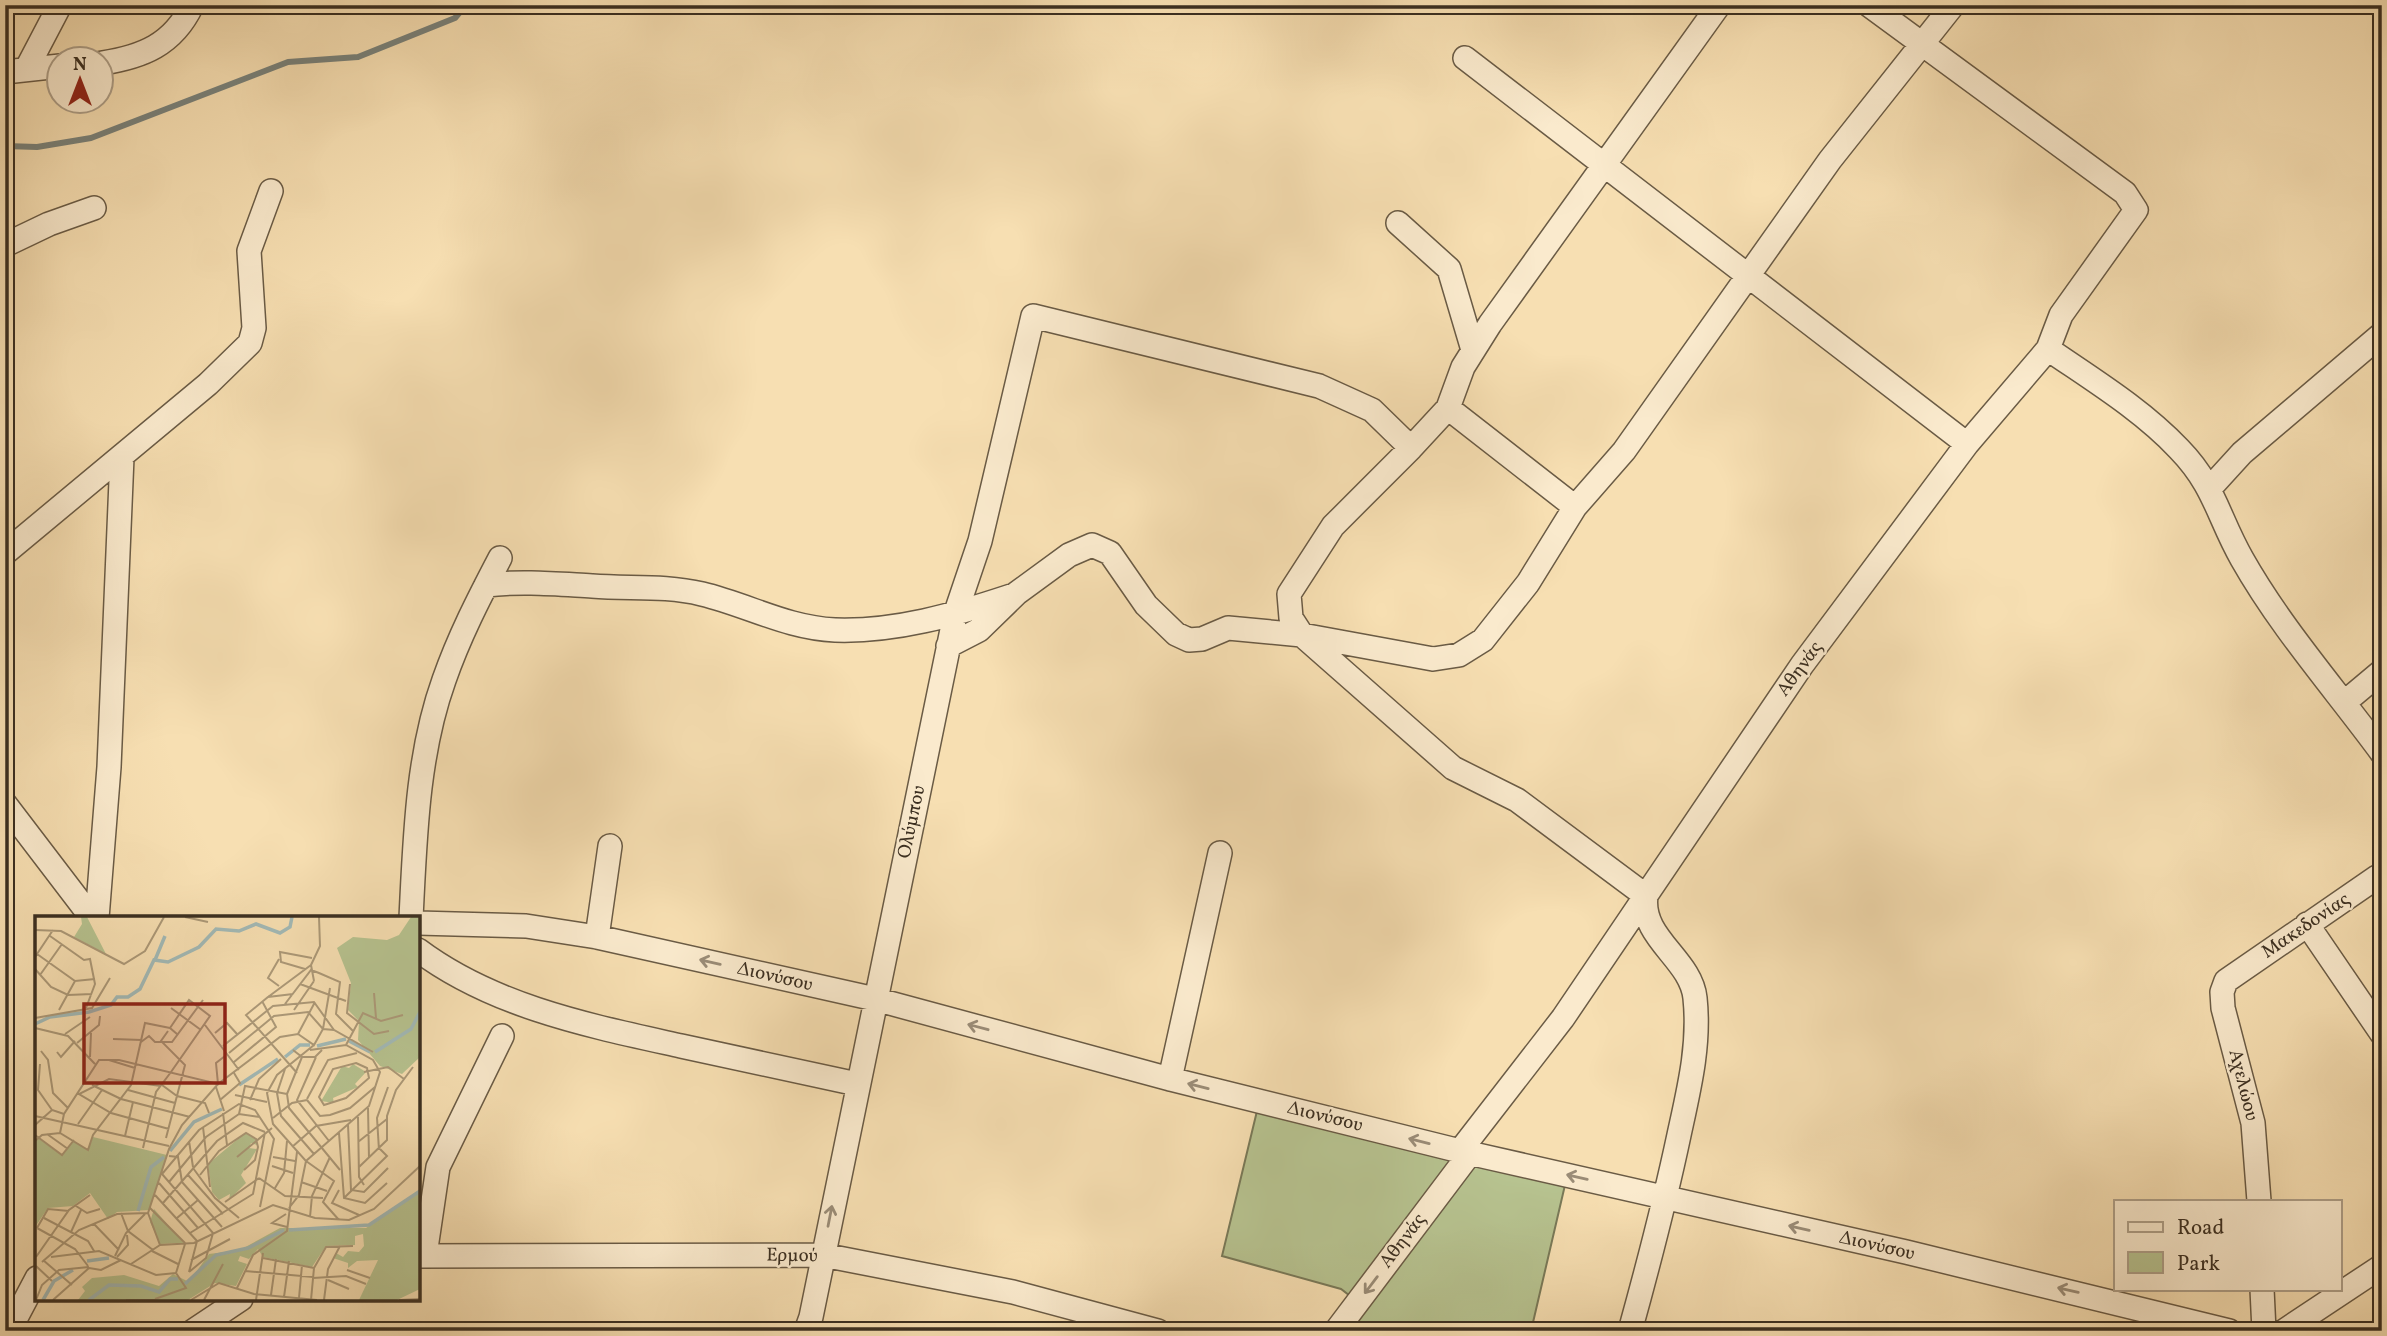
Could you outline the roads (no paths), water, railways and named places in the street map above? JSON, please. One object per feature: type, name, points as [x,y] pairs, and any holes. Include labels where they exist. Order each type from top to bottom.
[{"type":"street","points":[[16,70],[60,5]]},
{"type":"street","points":[[116,61],[136,58],[165,41],[192,5]]},
{"type":"street","points":[[1630,1331],[1666,1197],[1696,1054],[1697,1020],[1690,981],[1651,926],[1644,907],[1646,896],[1517,800],[1452,768],[1303,635],[1291,618],[1289,594],[1333,526],[1448,408],[1473,349],[1719,5]]},
{"type":"street","points":[[1868,5],[1921,45]]},
{"type":"street","points":[[948,646],[979,630],[1017,593],[1069,555],[1092,545],[1110,553],[1146,605],[1182,637],[1202,639],[1228,628],[1303,635],[1433,659],[1459,655],[1483,640],[1528,583],[1575,507],[1624,451],[1830,160],[1953,5]]},
{"type":"street","name":"Αθηνάς","points":[[1336,1331],[1563,1018],[1801,665],[1967,444],[2048,349],[2061,314],[2133,218],[2136,210],[2125,193],[1921,45]]},
{"type":"street","points":[[1465,58],[1607,164],[1967,444]]},
{"type":"street","points":[[16,70],[46,67]]},
{"type":"street","points":[[5,553],[122,457],[250,343],[254,328],[249,251],[271,191]]},
{"type":"street","points":[[5,245],[48,224],[94,208]]},
{"type":"street","points":[[1398,223],[1449,269],[1473,349]]},
{"type":"street","name":"Ολύμπου","points":[[806,1331],[948,646],[955,615],[980,541],[1033,316],[1319,386],[1372,410],[1411,448]]},
{"type":"street","points":[[2211,487],[2242,453],[2382,334]]},
{"type":"street","points":[[2048,349],[2136,410],[2180,449],[2211,487],[2241,557],[2291,636],[2345,702],[2382,753]]},
{"type":"street","points":[[1448,408],[1575,507]]},
{"type":"street","points":[[94,916],[111,726],[122,457]]},
{"type":"street","points":[[411,916],[421,786],[433,717],[456,647],[500,558]]},
{"type":"street","points":[[486,585],[529,581],[595,587],[673,588],[705,595],[777,620],[836,630],[901,625],[955,615],[1017,593]]},
{"type":"street","points":[[2345,702],[2382,671]]},
{"type":"street","points":[[5,804],[92,916]]},
{"type":"street","points":[[597,937],[610,846]]},
{"type":"street","points":[[1170,1079],[1220,853]]},
{"type":"street","name":"Μακεδονίας","points":[[2234,975],[2377,877]]},
{"type":"street","name":"Διονύσου","points":[[420,923],[510,924],[597,937],[875,999],[1170,1079],[1465,1152],[2190,1319],[2229,1331]]},
{"type":"street","points":[[2307,924],[2382,1034]]},
{"type":"street","points":[[420,952],[431,960],[531,1007],[597,1028],[857,1084]]},
{"type":"street","name":"Αχελώου","points":[[2234,975],[2226,981],[2222,992],[2223,1008],[2253,1123],[2259,1200]]},
{"type":"street","points":[[422,1256],[438,1167],[502,1036]]},
{"type":"street","name":"Ερμού","points":[[422,1256],[823,1255],[1013,1292],[1158,1331]]},
{"type":"street","points":[[2284,1331],[2382,1266]]},
{"type":"street","points":[[9,1331],[35,1282]]},
{"type":"street","points":[[2262,1290],[2264,1331]]},
{"type":"street","points":[[193,1331],[238,1301]]},
{"type":"waterway","points":[[5,146],[37,147],[91,138],[288,62],[358,57],[455,18],[466,5]]}]
